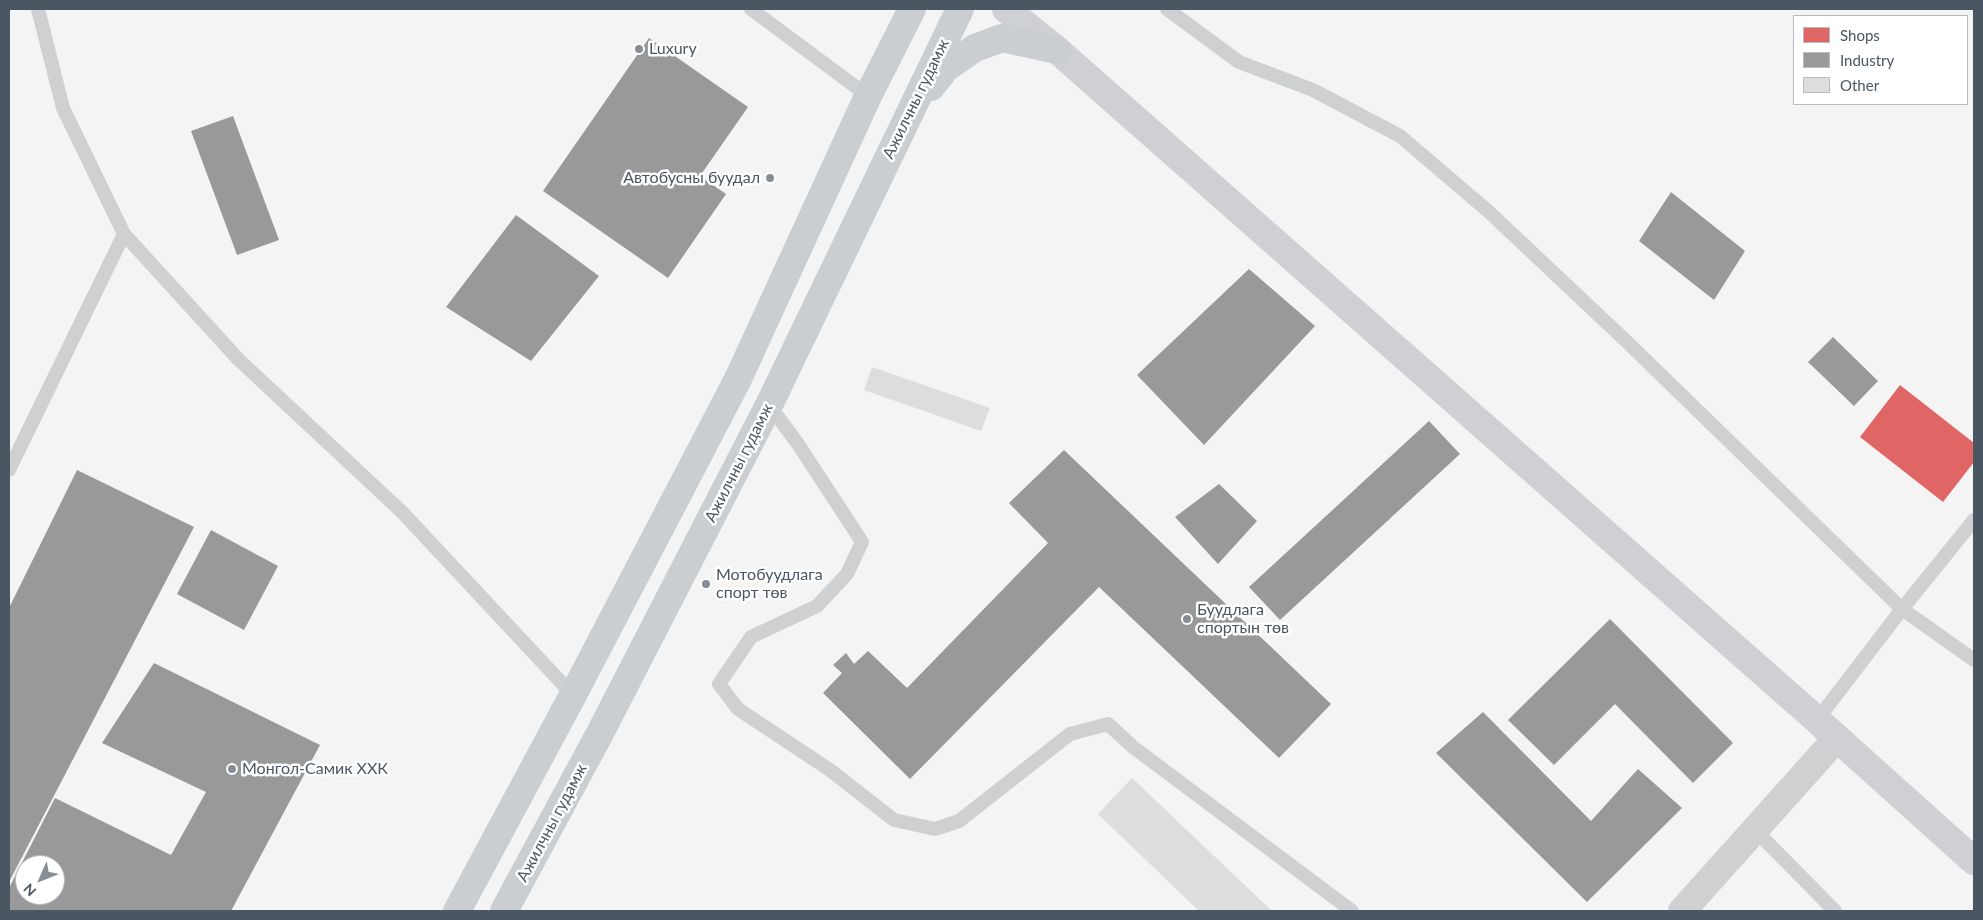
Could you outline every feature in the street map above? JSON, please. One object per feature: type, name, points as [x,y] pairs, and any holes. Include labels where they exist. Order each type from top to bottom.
[{"type":"main road","points":[[457,911],[573,695],[738,378],[868,96],[912,9]]},
{"type":"main road","name":"Ажилчны гудамж","points":[[504,911],[599,735],[769,405],[960,9]]},
{"type":"main road","points":[[910,113],[946,68],[975,48],[1002,38],[1057,50]]},
{"type":"street","points":[[1006,9],[1057,50],[1817,720],[1974,861]]},
{"type":"street","points":[[1682,911],[1837,738]]},
{"type":"lane","points":[[38,9],[63,108],[124,234],[238,359],[402,512],[573,695]]},
{"type":"lane","points":[[751,9],[868,96]]},
{"type":"lane","points":[[1167,9],[1239,62],[1313,90],[1400,136],[1488,211],[1625,340],[1902,609],[1974,660]]},
{"type":"lane","points":[[9,470],[124,234]]},
{"type":"lane","points":[[769,405],[798,444],[862,542],[847,574],[817,606],[751,636],[719,684],[738,708],[830,770],[894,820],[935,829],[960,821],[1070,734],[1108,724],[1133,748],[1352,911]]},
{"type":"lane","points":[[1817,720],[1902,609],[1974,520]]},
{"type":"lane","points":[[1754,830],[1835,911]]},
{"type":"building: Shops","points":[[1900,385],[1974,443],[1974,462],[1943,502],[1860,437]]},
{"type":"building: Industry","points":[[649,38],[748,107],[700,176],[726,194],[668,278],[543,191]]},
{"type":"building: Industry","points":[[233,116],[279,240],[237,255],[191,131]]},
{"type":"building: Industry","points":[[1671,192],[1745,251],[1714,300],[1639,241]]},
{"type":"building: Industry","points":[[516,215],[599,276],[531,361],[446,307]]},
{"type":"building: Industry","points":[[1249,269],[1315,326],[1204,445],[1137,375]]},
{"type":"building: Industry","points":[[1833,337],[1878,381],[1854,406],[1808,362]]},
{"type":"building: Industry","points":[[1429,421],[1460,454],[1280,620],[1249,587]]},
{"type":"building: Industry","name":"Буудлага спортын төв","points":[[1064,450],[1331,704],[1279,758],[1099,587],[910,779],[823,693],[842,673],[833,665],[846,653],[854,664],[868,651],[907,688],[1048,543],[1009,503]]},
{"type":"building: Industry","points":[[77,470],[194,527],[23,855],[15,855],[15,870],[9,882],[9,608]]},
{"type":"building: Industry","points":[[1219,484],[1257,521],[1218,564],[1175,517]]},
{"type":"building: Industry","points":[[211,530],[278,566],[244,630],[177,594]]},
{"type":"building: Industry","points":[[1610,619],[1733,743],[1693,783],[1615,704],[1554,765],[1508,720]]},
{"type":"building: Industry","name":"Монгол-Самик ХХК","points":[[154,663],[320,745],[231,911],[9,911],[9,888],[15,876],[15,905],[65,905],[65,855],[26,855],[55,798],[171,855],[206,792],[102,743]]},
{"type":"building: Industry","points":[[1483,712],[1591,821],[1638,769],[1682,808],[1587,902],[1436,753]]},
{"type":"building: Other","points":[[872,367],[990,408],[981,431],[864,390]]},
{"type":"building: Other","points":[[1132,778],[1272,911],[1199,911],[1098,814]]},
{"type":"place","name":"Luxury","points":[[639,49]]},
{"type":"place","name":"Автобусны буудал","points":[[770,178]]},
{"type":"place","name":"Мотобуудлага спорт төв","points":[[706,584]]},
{"type":"place","name":"Буудлага спортын төв","points":[[1187,619]]},
{"type":"place","name":"Монгол-Самик ХХК","points":[[232,769]]}]
